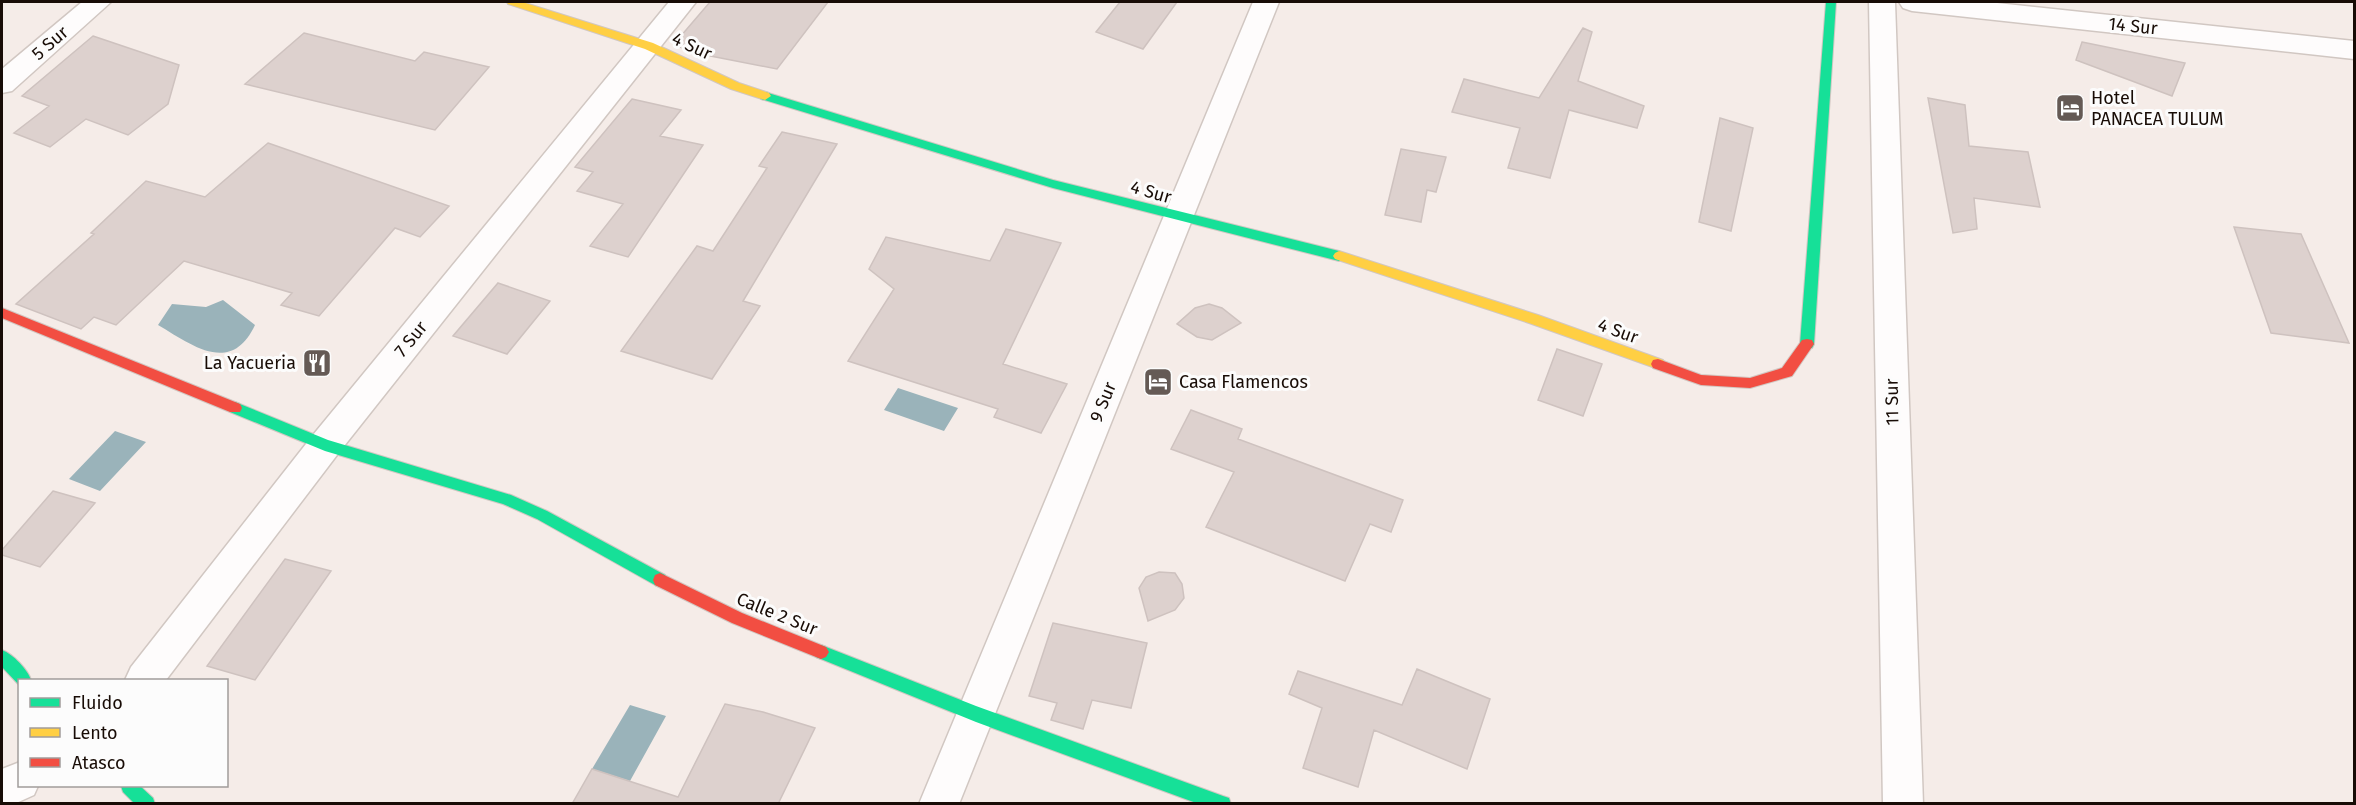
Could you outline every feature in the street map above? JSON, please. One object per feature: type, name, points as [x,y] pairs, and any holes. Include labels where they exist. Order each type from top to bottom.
[{"type":"street","name":"5 Sur","points":[[2,84],[98,2]]},
{"type":"street","name":"4 Sur","points":[[512,2],[649,46],[735,86],[1053,184],[1178,218],[1342,257],[1533,319],[1701,380],[1750,383],[1787,372],[1808,342],[1831,2]]},
{"type":"street","name":"7 Sur","points":[[146,679],[325,445],[683,2]]},
{"type":"street","name":"9 Sur","points":[[939,804],[1266,2]]},
{"type":"street","name":"11 Sur","points":[[1882,2],[1903,804]]},
{"type":"street","name":"14 Sur","points":[[1912,2],[2355,51]]},
{"type":"street","name":"Calle 2 Sur","points":[[2,313],[325,445],[506,499],[542,515],[685,594],[737,618],[976,714],[1223,804]]},
{"type":"street","points":[[2,657],[22,679]]},
{"type":"street","points":[[2,789],[18,782]]},
{"type":"street","points":[[130,787],[147,804]]},
{"type":"water","points":[[223,300],[255,325],[245,340],[234,349],[223,353],[210,352],[184,341],[158,325],[172,304],[206,307]]},
{"type":"water","points":[[898,388],[958,408],[944,431],[884,410]]},
{"type":"water","points":[[115,431],[146,442],[100,491],[69,479]]},
{"type":"water","points":[[630,705],[666,716],[630,781],[592,769]]},
{"type":"building","points":[[710,2],[828,2],[777,69],[690,52],[674,44]]},
{"type":"building","points":[[1120,2],[1177,2],[1143,49],[1096,32]]},
{"type":"building","points":[[1583,28],[1592,32],[1578,81],[1644,106],[1637,128],[1569,110],[1550,178],[1508,168],[1520,128],[1452,112],[1464,79],[1539,98]]},
{"type":"building","points":[[304,33],[415,61],[424,52],[489,67],[435,130],[245,84]]},
{"type":"building","points":[[93,36],[179,65],[168,104],[128,135],[86,119],[50,147],[14,133],[49,106],[22,96]]},
{"type":"building","points":[[2082,42],[2185,63],[2172,96],[2076,60]]},
{"type":"building","points":[[1928,98],[1965,105],[1969,146],[2028,152],[2040,207],[1974,198],[1977,229],[1953,233]]},
{"type":"building","points":[[632,99],[681,110],[660,136],[703,145],[628,257],[590,246],[623,204],[577,191],[593,172],[575,167]]},
{"type":"building","points":[[1720,118],[1753,128],[1731,231],[1699,222]]},
{"type":"building","points":[[782,132],[837,144],[743,301],[760,306],[712,379],[621,351],[697,246],[713,251],[767,168],[759,166]]},
{"type":"building","points":[[268,143],[449,206],[420,237],[395,228],[319,316],[281,305],[292,293],[184,261],[116,325],[94,317],[81,329],[16,304],[94,234],[91,233],[146,181],[205,197]]},
{"type":"building","points":[[1401,149],[1446,157],[1436,192],[1427,190],[1421,222],[1385,215]]},
{"type":"building","points":[[2234,227],[2301,234],[2349,343],[2271,333]]},
{"type":"building","points":[[1006,229],[1061,243],[1003,364],[1067,384],[1041,433],[994,417],[998,409],[848,361],[894,289],[869,269],[886,237],[990,261]]},
{"type":"building","points":[[498,283],[550,301],[507,354],[453,336]]},
{"type":"building","points":[[1209,304],[1222,308],[1241,323],[1212,340],[1197,337],[1177,324],[1195,308]]},
{"type":"building","points":[[1557,349],[1602,364],[1583,416],[1538,400]]},
{"type":"building","points":[[1191,410],[1242,429],[1238,439],[1403,500],[1391,532],[1370,524],[1345,581],[1206,527],[1234,472],[1171,449]]},
{"type":"building","points":[[53,491],[95,503],[40,567],[2,555],[2,550]]},
{"type":"building","points":[[285,559],[331,571],[255,680],[207,666]]},
{"type":"building","points":[[1159,572],[1175,573],[1182,584],[1184,598],[1175,610],[1148,621],[1139,588],[1146,577]]},
{"type":"building","points":[[1053,623],[1147,643],[1131,708],[1092,700],[1083,729],[1051,720],[1057,703],[1029,696]]},
{"type":"building","points":[[1417,669],[1490,699],[1467,769],[1374,730],[1358,787],[1303,768],[1322,708],[1289,694],[1298,671],[1402,705]]},
{"type":"building","points":[[725,704],[763,712],[815,728],[778,804],[572,804],[592,769],[678,797]]},
{"type":"traffic: fast","points":[[1807,344],[1831,2]]},
{"type":"traffic: fast","points":[[765,96],[1053,184],[1339,256]]},
{"type":"traffic: fast","points":[[235,408],[325,445],[506,499],[542,515],[660,580]]},
{"type":"traffic: fast","points":[[821,652],[976,714],[1223,804]]},
{"type":"traffic: fast","points":[[2,657],[23,679]]},
{"type":"traffic: fast","points":[[130,787],[147,804]]},
{"type":"traffic: slow","points":[[512,2],[649,46],[735,86],[765,96]]},
{"type":"traffic: slow","points":[[1339,256],[1533,319],[1658,364]]},
{"type":"traffic: jam","points":[[2,313],[235,408]]},
{"type":"traffic: jam","points":[[1658,364],[1701,380],[1750,383],[1787,372],[1807,344]]},
{"type":"traffic: jam","points":[[660,580],[737,618],[821,652]]},
{"type":"place","name":"Hotel PANACEA TULUM","points":[[2070,108]]},
{"type":"place","name":"La Yacueria","points":[[317,363]]},
{"type":"place","name":"Casa Flamencos","points":[[1158,382]]}]
